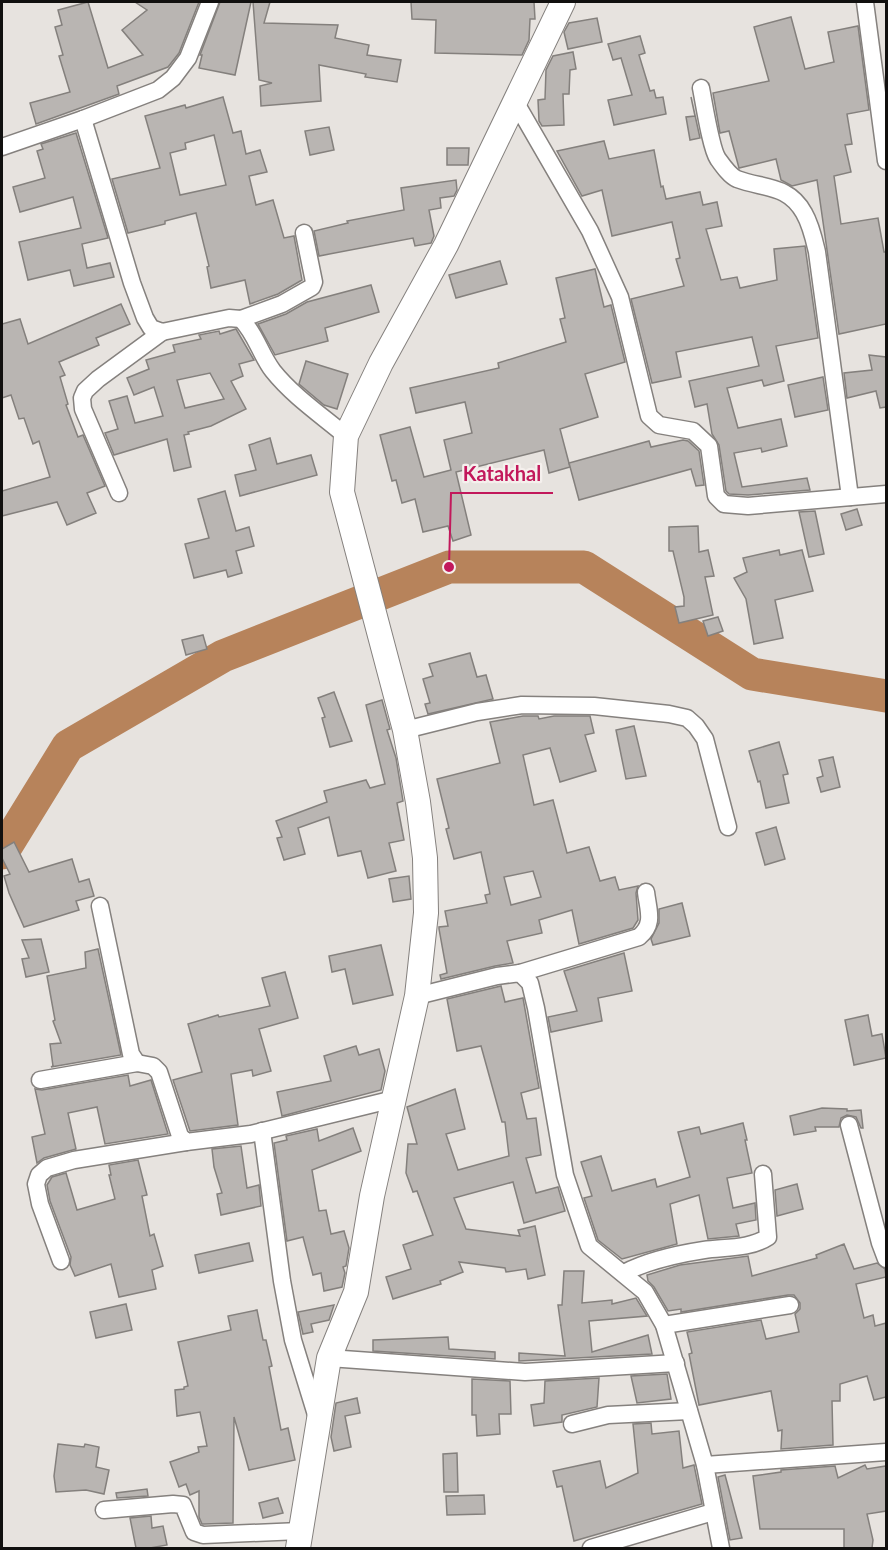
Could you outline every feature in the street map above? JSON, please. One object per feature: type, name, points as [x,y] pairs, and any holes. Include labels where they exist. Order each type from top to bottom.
[{"type":"street","points":[[2,147],[158,90],[173,78],[188,58],[210,2]]},
{"type":"street","points":[[104,1510],[183,1505],[194,1532],[203,1535],[299,1540],[328,1358],[356,1292],[372,1196],[417,996],[426,913],[425,858],[405,730],[342,492],[346,436],[381,363],[446,245],[563,2]]},
{"type":"street","points":[[865,2],[886,161]]},
{"type":"street","points":[[701,88],[716,157],[735,178],[775,188],[792,197],[804,211],[810,225],[817,252],[850,497]]},
{"type":"street","points":[[516,103],[590,231],[620,297],[650,416],[658,425],[693,431],[709,446],[716,496],[724,504],[736,506],[886,494]]},
{"type":"street","points":[[83,119],[141,310],[151,328],[162,332]]},
{"type":"street","points":[[119,493],[83,409],[82,398],[85,391],[98,378],[162,332],[229,318],[241,319],[282,304],[312,287],[314,282],[304,233]]},
{"type":"street","points":[[241,319],[252,330],[271,369],[288,388],[346,436]]},
{"type":"street","points":[[405,730],[477,712],[522,705],[594,706],[687,718],[705,739],[728,827]]},
{"type":"street","points":[[417,996],[497,976],[520,973],[639,937],[647,930],[650,922],[646,892]]},
{"type":"street","points":[[99,906],[131,1054],[137,1063]]},
{"type":"street","points":[[520,973],[530,984],[566,1175],[589,1246],[645,1292],[664,1325],[705,1465],[721,1548]]},
{"type":"street","points":[[40,1080],[137,1063],[153,1066],[159,1072],[180,1136],[186,1142]]},
{"type":"street","points":[[61,1261],[40,1204],[36,1184],[39,1175],[47,1168],[74,1161],[262,1131],[394,1099]]},
{"type":"street","points":[[849,1125],[886,1259]]},
{"type":"street","points":[[262,1131],[282,1281],[293,1340],[317,1420]]},
{"type":"street","points":[[624,1273],[637,1266],[702,1250],[749,1245],[768,1237],[763,1174]]},
{"type":"street","points":[[664,1325],[790,1305]]},
{"type":"street","points":[[328,1358],[525,1372],[676,1363]]},
{"type":"street","points":[[572,1424],[608,1415],[689,1411]]},
{"type":"street","points":[[705,1465],[886,1452]]},
{"type":"street","points":[[591,1548],[713,1512]]},
{"type":"building","points":[[88,2],[108,68],[143,55],[122,30],[147,10],[135,2],[199,2],[179,53],[168,67],[117,86],[119,94],[36,124],[30,103],[70,92],[59,56],[63,55],[55,27],[62,25],[58,10]]},
{"type":"building","points":[[220,2],[251,2],[235,75],[199,68],[202,55],[200,55]]},
{"type":"building","points":[[253,2],[270,2],[264,23],[338,25],[335,38],[369,45],[367,55],[401,60],[397,82],[365,77],[366,74],[319,65],[321,101],[261,106],[260,86],[272,83],[259,80]]},
{"type":"building","points":[[411,2],[534,2],[535,19],[530,19],[529,40],[522,55],[435,53],[436,20],[412,19]]},
{"type":"building","points":[[791,17],[805,69],[834,62],[828,32],[858,26],[869,110],[847,114],[852,144],[845,145],[851,172],[834,176],[841,224],[878,218],[884,252],[886,252],[886,324],[839,334],[817,180],[792,186],[781,180],[776,159],[739,168],[729,131],[720,133],[713,93],[769,81],[754,27]]},
{"type":"building","points":[[597,18],[602,42],[568,49],[564,32],[569,23]]},
{"type":"building","points":[[640,36],[645,53],[639,55],[650,91],[654,90],[656,98],[663,97],[666,114],[614,125],[608,100],[632,95],[621,58],[613,60],[608,44]]},
{"type":"building","points":[[573,52],[576,69],[570,70],[569,94],[563,94],[564,125],[542,126],[539,121],[538,100],[545,99],[546,70],[553,56]]},
{"type":"building","points":[[223,97],[233,133],[241,131],[246,154],[260,150],[267,172],[249,176],[256,205],[273,200],[284,238],[294,236],[302,280],[278,294],[250,304],[245,280],[211,288],[207,267],[209,266],[196,213],[165,221],[165,224],[128,233],[112,179],[160,168],[145,116],[185,105],[186,108]],"holes":[[[214,135],[226,185],[180,195],[170,153],[186,149],[185,143]]]},
{"type":"building","points":[[691,97],[700,138],[690,140],[686,117],[695,116]]},
{"type":"building","points":[[329,127],[334,150],[310,155],[305,131]]},
{"type":"building","points":[[76,133],[108,238],[82,244],[87,268],[110,263],[114,277],[74,286],[70,270],[28,280],[19,242],[81,228],[73,197],[20,212],[13,187],[45,178],[37,151],[43,149],[41,144]]},
{"type":"building","points":[[604,141],[609,159],[654,150],[661,187],[663,186],[666,199],[700,192],[703,205],[717,202],[722,226],[706,229],[721,280],[737,277],[740,288],[777,280],[774,249],[805,246],[818,338],[776,346],[784,381],[764,386],[762,380],[727,388],[738,428],[781,419],[787,446],[762,452],[761,448],[734,453],[742,487],[807,478],[810,490],[748,495],[729,494],[726,491],[719,445],[712,434],[707,404],[695,407],[689,381],[759,366],[752,337],[676,352],[681,377],[652,383],[631,299],[684,286],[676,259],[680,258],[672,222],[612,236],[602,190],[582,196],[557,151]]},
{"type":"building","points":[[447,148],[469,148],[468,165],[447,165]]},
{"type":"building","points":[[456,180],[457,190],[454,196],[440,198],[441,208],[429,210],[434,236],[431,243],[415,246],[413,238],[319,256],[314,231],[348,223],[347,221],[404,210],[401,188]]},
{"type":"building","points":[[500,261],[507,284],[456,298],[449,275]]},
{"type":"building","points":[[595,269],[604,307],[611,305],[625,362],[585,374],[598,417],[560,429],[570,467],[549,473],[544,450],[456,472],[471,535],[453,541],[448,526],[423,532],[415,499],[402,503],[396,480],[392,481],[380,435],[410,427],[424,477],[451,470],[444,440],[472,433],[465,402],[416,413],[410,388],[499,368],[498,363],[566,342],[560,319],[565,318],[556,278]]},
{"type":"building","points":[[371,285],[379,312],[325,328],[328,341],[275,355],[258,324],[286,314],[307,302]]},
{"type":"building","points":[[121,304],[130,324],[96,338],[99,345],[59,362],[65,375],[60,377],[68,404],[66,405],[78,437],[83,435],[105,486],[87,493],[96,513],[67,525],[57,502],[2,516],[2,491],[50,477],[39,441],[33,444],[24,418],[19,419],[11,395],[2,398],[2,324],[20,319],[28,344]]},
{"type":"building","points":[[236,329],[254,360],[239,364],[243,376],[231,381],[246,409],[211,426],[184,435],[191,467],[174,471],[167,439],[114,455],[105,433],[118,429],[109,401],[127,396],[135,423],[163,416],[154,387],[134,395],[127,378],[149,369],[146,360],[175,352],[173,345],[201,339],[199,335],[219,331],[220,334]],"holes":[[[210,373],[224,399],[185,408],[177,380]]]},
{"type":"building","points":[[869,355],[886,357],[886,407],[880,408],[876,391],[847,398],[844,373],[872,370]]},
{"type":"building","points":[[306,361],[348,374],[337,409],[324,405],[299,384]]},
{"type":"building","points":[[823,377],[828,410],[795,417],[788,385]]},
{"type":"building","points":[[270,438],[277,464],[311,455],[317,475],[240,496],[235,475],[256,470],[249,445]]},
{"type":"building","points":[[649,441],[651,447],[688,441],[699,451],[704,485],[696,486],[691,469],[579,500],[569,463]]},
{"type":"building","points":[[225,491],[236,531],[249,527],[254,546],[236,551],[242,573],[228,577],[226,570],[194,578],[185,544],[209,538],[198,499]]},
{"type":"building","points":[[857,509],[862,525],[846,530],[841,514]]},
{"type":"building","points":[[815,511],[824,554],[809,557],[799,512]]},
{"type":"building","points":[[698,526],[699,552],[708,550],[714,576],[705,577],[713,615],[679,623],[675,607],[684,606],[684,597],[673,551],[669,551],[669,527]]},
{"type":"building","points":[[779,550],[780,555],[802,550],[813,591],[775,600],[783,638],[754,644],[746,599],[734,578],[747,572],[743,558]]},
{"type":"building","points":[[718,617],[723,631],[708,636],[703,621]]},
{"type":"building","points":[[203,635],[207,649],[186,655],[182,640]]},
{"type":"building","points":[[470,653],[477,677],[486,675],[493,699],[428,714],[425,704],[430,703],[423,679],[433,676],[429,664]]},
{"type":"building","points":[[334,692],[352,741],[330,747],[322,718],[325,717],[318,698]]},
{"type":"building","points":[[382,700],[390,729],[387,730],[396,758],[403,801],[397,803],[404,840],[389,843],[396,871],[368,878],[361,851],[338,856],[329,817],[298,828],[305,854],[284,860],[277,838],[282,837],[276,821],[327,802],[324,791],[366,780],[370,788],[385,784],[366,705]]},
{"type":"building","points":[[523,716],[538,716],[539,719],[554,716],[590,716],[594,733],[585,735],[596,771],[560,782],[550,748],[523,755],[534,805],[553,800],[567,853],[589,847],[600,881],[615,877],[619,890],[638,886],[636,893],[638,920],[633,928],[579,944],[572,910],[539,920],[542,933],[507,941],[513,963],[441,979],[440,975],[447,973],[439,929],[439,927],[448,926],[445,911],[487,903],[485,895],[490,894],[481,852],[454,859],[437,779],[500,763],[490,722]],"holes":[[[533,871],[541,897],[511,905],[504,877]]]},
{"type":"building","points":[[634,726],[646,776],[626,779],[616,730]]},
{"type":"building","points":[[779,742],[788,774],[783,775],[789,803],[766,808],[760,781],[758,782],[749,751]]},
{"type":"building","points":[[833,757],[840,787],[821,792],[817,778],[823,776],[819,760]]},
{"type":"building","points":[[776,827],[785,859],[765,865],[756,833]]},
{"type":"building","points":[[14,842],[29,872],[72,859],[79,882],[89,879],[94,896],[76,901],[79,910],[24,927],[4,876],[10,874],[2,858],[2,849]]},
{"type":"building","points":[[409,876],[411,899],[393,902],[389,879]]},
{"type":"building","points":[[682,903],[690,936],[653,945],[651,939],[659,923],[659,909]]},
{"type":"building","points":[[41,939],[49,972],[26,977],[22,959],[29,958],[22,940]]},
{"type":"building","points":[[381,945],[393,995],[353,1004],[345,969],[332,972],[329,956]]},
{"type":"building","points":[[98,949],[121,1055],[51,1067],[53,1066],[50,1044],[61,1043],[53,1021],[55,1020],[47,976],[86,968],[85,952]]},
{"type":"building","points":[[624,953],[632,991],[598,998],[602,1021],[551,1032],[548,1017],[577,1011],[564,971]]},
{"type":"building","points":[[285,972],[298,1018],[259,1029],[271,1071],[253,1076],[252,1070],[231,1074],[238,1125],[190,1131],[173,1080],[202,1072],[188,1024],[218,1015],[219,1017],[270,1006],[262,978]]},
{"type":"building","points":[[501,986],[505,1002],[523,998],[539,1088],[521,1093],[527,1119],[536,1118],[541,1155],[526,1158],[536,1193],[558,1187],[565,1211],[524,1223],[513,1182],[454,1198],[466,1229],[520,1236],[518,1230],[535,1226],[545,1275],[528,1279],[526,1269],[506,1272],[505,1268],[459,1262],[463,1272],[440,1281],[441,1284],[393,1299],[386,1277],[411,1269],[403,1245],[433,1235],[417,1191],[413,1192],[406,1173],[408,1144],[417,1144],[407,1107],[455,1089],[465,1129],[446,1134],[458,1170],[509,1156],[505,1122],[502,1122],[481,1046],[457,1051],[447,999]]},
{"type":"building","points":[[868,1015],[872,1036],[882,1034],[886,1058],[854,1065],[845,1020]]},
{"type":"building","points":[[356,1046],[359,1055],[379,1049],[385,1071],[381,1090],[282,1116],[277,1092],[331,1081],[324,1056]]},
{"type":"building","points":[[128,1075],[130,1086],[151,1080],[168,1134],[105,1144],[97,1107],[68,1113],[76,1149],[44,1158],[37,1163],[32,1137],[45,1134],[35,1089],[42,1090]]},
{"type":"building","points":[[822,1108],[861,1110],[863,1128],[856,1117],[847,1115],[841,1118],[839,1127],[815,1127],[816,1131],[794,1135],[790,1116]]},
{"type":"building","points":[[743,1123],[752,1173],[727,1178],[733,1208],[755,1203],[756,1220],[736,1224],[739,1236],[708,1239],[699,1195],[670,1204],[677,1244],[622,1259],[598,1240],[584,1198],[592,1196],[581,1162],[601,1156],[612,1191],[655,1179],[657,1187],[690,1177],[678,1132],[699,1127],[701,1134]]},
{"type":"building","points":[[353,1128],[361,1151],[312,1170],[319,1211],[326,1210],[331,1234],[344,1231],[349,1248],[346,1266],[343,1267],[345,1273],[342,1287],[324,1291],[321,1273],[313,1275],[303,1237],[287,1241],[274,1143],[287,1140],[286,1136],[317,1129],[319,1141]]},
{"type":"building","points":[[241,1146],[247,1188],[259,1185],[261,1206],[221,1215],[217,1194],[222,1193],[214,1167],[212,1149]]},
{"type":"building","points":[[138,1160],[147,1195],[142,1196],[150,1236],[154,1234],[163,1266],[152,1270],[156,1289],[119,1297],[111,1264],[75,1276],[70,1265],[71,1257],[50,1201],[47,1185],[52,1177],[66,1173],[77,1210],[115,1199],[109,1165]]},
{"type":"building","points":[[797,1184],[803,1209],[777,1216],[775,1190]]},
{"type":"building","points":[[249,1243],[253,1261],[199,1273],[195,1255]]},
{"type":"building","points":[[844,1244],[854,1269],[877,1263],[885,1269],[886,1277],[856,1284],[864,1318],[873,1315],[875,1326],[886,1323],[886,1397],[874,1400],[867,1376],[840,1384],[840,1401],[832,1401],[833,1445],[781,1449],[782,1430],[778,1431],[771,1391],[699,1405],[687,1332],[761,1320],[766,1339],[799,1332],[795,1314],[800,1309],[800,1303],[794,1295],[788,1295],[681,1312],[681,1309],[668,1311],[648,1281],[647,1275],[680,1265],[748,1256],[752,1276],[817,1258],[816,1255]]},
{"type":"building","points":[[564,1271],[584,1271],[582,1303],[612,1300],[612,1304],[636,1298],[647,1316],[589,1321],[592,1352],[648,1335],[652,1354],[519,1361],[519,1353],[565,1356],[558,1305],[562,1305]]},
{"type":"building","points":[[126,1304],[132,1330],[96,1338],[90,1312]]},
{"type":"building","points":[[334,1305],[329,1320],[311,1324],[313,1332],[303,1334],[298,1312]]},
{"type":"building","points":[[257,1310],[263,1340],[266,1340],[272,1366],[269,1367],[281,1430],[288,1428],[295,1460],[249,1470],[234,1417],[233,1523],[202,1524],[199,1517],[199,1491],[190,1495],[186,1484],[179,1487],[170,1462],[199,1452],[198,1447],[207,1446],[200,1412],[177,1416],[175,1390],[188,1386],[178,1342],[231,1330],[228,1316]]},
{"type":"building","points":[[448,1337],[449,1349],[495,1352],[495,1359],[373,1351],[373,1340]]},
{"type":"building","points":[[667,1374],[671,1399],[637,1403],[631,1376]]},
{"type":"building","points":[[599,1378],[597,1407],[562,1415],[562,1422],[534,1426],[531,1405],[544,1403],[545,1381]]},
{"type":"building","points":[[472,1379],[510,1381],[511,1414],[499,1414],[500,1434],[477,1436],[476,1415],[472,1415]]},
{"type":"building","points":[[357,1398],[360,1413],[345,1416],[351,1447],[334,1451],[331,1437],[336,1403]]},
{"type":"building","points":[[651,1423],[652,1434],[679,1431],[683,1468],[694,1465],[702,1504],[574,1541],[562,1486],[557,1487],[553,1471],[600,1461],[606,1488],[638,1473],[633,1424]]},
{"type":"building","points":[[58,1444],[84,1447],[85,1444],[99,1447],[96,1467],[109,1470],[104,1494],[86,1490],[56,1492],[54,1476]]},
{"type":"building","points":[[457,1453],[458,1492],[444,1492],[443,1454]]},
{"type":"building","points":[[865,1465],[867,1469],[886,1466],[886,1511],[867,1514],[873,1540],[872,1548],[844,1548],[844,1529],[760,1529],[753,1476],[781,1472],[781,1470],[835,1466],[838,1478]]},
{"type":"building","points":[[725,1475],[742,1538],[730,1540],[718,1477]]},
{"type":"building","points":[[147,1489],[148,1496],[117,1498],[116,1493]]},
{"type":"building","points":[[484,1495],[485,1514],[447,1515],[446,1496]]},
{"type":"building","points":[[278,1498],[283,1513],[263,1518],[259,1503]]},
{"type":"building","points":[[151,1516],[152,1528],[163,1526],[167,1545],[136,1548],[130,1518]]},
{"type":"waterway","points":[[2,853],[68,746],[223,656],[449,567],[584,567],[752,674],[886,696]]},
{"type":"place","name":"Katakhal","points":[[449,567]]}]
